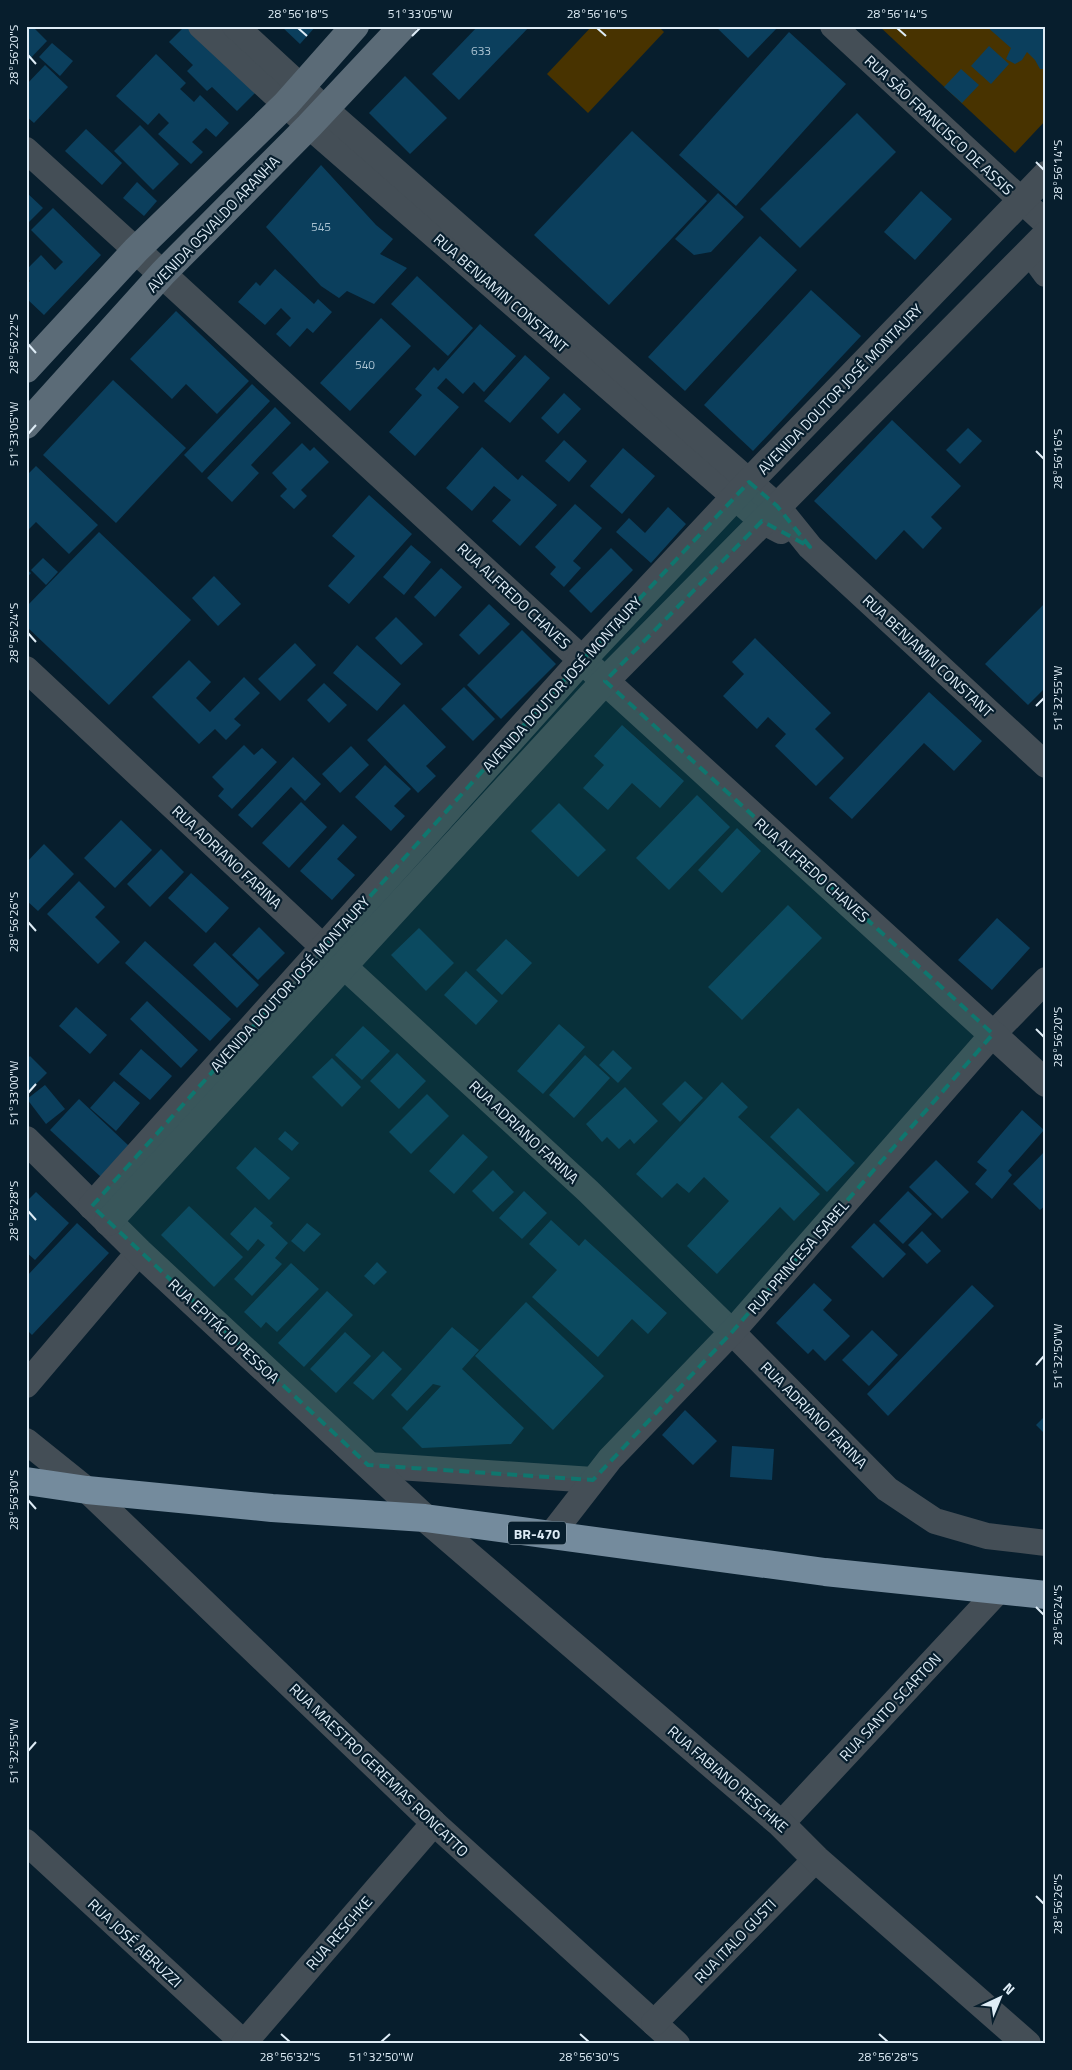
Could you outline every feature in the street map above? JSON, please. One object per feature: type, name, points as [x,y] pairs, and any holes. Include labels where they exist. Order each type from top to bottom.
[{"type":"highway","name":"BR-470","points":[[26,1481],[87,1490],[272,1508],[425,1518],[825,1572],[1046,1595]]},
{"type":"main road","points":[[26,369],[136,250],[293,96],[355,26]]},
{"type":"main road","name":"AVENIDA OSVALDO ARANHA","points":[[26,425],[163,273],[317,118],[403,26]]},
{"type":"street","name":"RUA BENJAMIN CONSTANT","points":[[201,26],[293,96],[742,490],[810,547],[1046,766]]},
{"type":"street","name":"RUA BENJAMIN CONSTANT","points":[[235,26],[293,96]]},
{"type":"street","name":"RUA SÃO FRANCISCO DE ASSIS","points":[[834,26],[1021,202],[1046,223]]},
{"type":"street","name":"RUA ALFREDO CHAVES","points":[[26,150],[163,273],[605,681],[1046,1083]]},
{"type":"street","name":"AVENIDA DOUTOR JOSÉ MONTAURY","points":[[100,1214],[333,955],[583,659],[742,490],[1046,175]]},
{"type":"street","name":"AVENIDA DOUTOR JOSÉ MONTAURY","points":[[333,955],[1038,243]]},
{"type":"street","points":[[1038,243],[1046,274]]},
{"type":"street","name":"RUA ADRIANO FARINA","points":[[26,668],[588,1191],[732,1332],[887,1489],[935,1521],[987,1536],[1046,1543]]},
{"type":"street","name":"RUA PRINCESA ISABEL","points":[[550,1535],[610,1459],[732,1332],[994,1034],[1046,980]]},
{"type":"street","name":"RUA EPITÁCIO PESSOA","points":[[26,1140],[139,1252],[425,1518]]},
{"type":"street","points":[[26,1385],[139,1252]]},
{"type":"street","name":"RUA MAESTRO GEREMIAS RONCATTO","points":[[26,1441],[87,1490],[434,1823],[677,2044]]},
{"type":"street","points":[[368,1465],[593,1480]]},
{"type":"street","name":"RUA FABIANO RESCHKE","points":[[425,1518],[781,1824],[816,1859],[1027,2044]]},
{"type":"street","name":"RUA SANTO SCARTON","points":[[781,1824],[999,1590]]},
{"type":"street","name":"RUA RESCHKE","points":[[244,2043],[434,1823]]},
{"type":"street","name":"RUA JOSÉ ABRUZZI","points":[[26,1842],[244,2043]]},
{"type":"street","name":"RUA ITALO GUSTI","points":[[654,2023],[816,1859]]},
{"type":"highlighted area","points":[[749,482],[777,506],[810,547],[762,521],[605,681],[993,1034],[732,1332],[593,1480],[368,1465],[92,1206],[583,659]]},
{"type":"shaded area","points":[[592,26],[658,26],[664,32],[588,113],[547,74]]},
{"type":"shaded area","points":[[879,26],[1046,26],[1046,120],[1015,153]]},
{"type":"building","points":[[26,26],[32,26],[47,41],[26,63]]},
{"type":"building","points":[[185,26],[189,26],[256,92],[237,111],[212,87],[207,91],[187,71],[193,65],[169,42]]},
{"type":"building","points":[[281,26],[316,26],[300,44]]},
{"type":"building","points":[[478,26],[530,26],[459,100],[432,74]]},
{"type":"building","points":[[715,26],[779,26],[748,58]]},
{"type":"building","points":[[986,26],[1046,26],[1043,37],[1044,50],[1046,50],[1046,69],[1040,69],[1027,52],[1022,60],[1015,64],[1006,59],[1011,48]]},
{"type":"building","points":[[789,32],[846,84],[736,206],[679,155]]},
{"type":"building","points":[[52,43],[73,61],[60,76],[39,57]]},
{"type":"building","points":[[989,46],[1009,64],[991,84],[971,66]]},
{"type":"building","points":[[156,54],[186,83],[180,89],[194,102],[200,95],[229,123],[216,137],[206,128],[192,142],[203,152],[191,164],[158,134],[169,123],[159,113],[148,125],[116,96]]},
{"type":"building","points":[[45,65],[68,87],[34,123],[26,116],[26,85]]},
{"type":"building","points":[[961,69],[979,85],[962,103],[944,87]]},
{"type":"building","points":[[405,76],[447,118],[410,154],[369,113]]},
{"type":"building","points":[[857,113],[896,152],[800,248],[760,209]]},
{"type":"building","points":[[140,125],[179,164],[153,190],[114,151]]},
{"type":"building","points":[[86,129],[122,163],[102,185],[65,151]]},
{"type":"building","points":[[632,131],[707,201],[609,305],[534,235]]},
{"type":"building","points":[[321,165],[376,225],[393,239],[380,254],[407,268],[374,304],[347,291],[339,298],[321,286],[266,227]]},
{"type":"building","points":[[137,182],[157,201],[144,216],[123,198]]},
{"type":"building","points":[[921,191],[952,219],[915,260],[884,232]]},
{"type":"building","points":[[26,192],[43,208],[26,225]]},
{"type":"building","points":[[718,193],[744,217],[711,252],[694,255],[675,239]]},
{"type":"building","points":[[53,208],[101,255],[44,315],[26,298],[26,285],[30,281],[26,277],[26,270],[41,255],[55,270],[63,262],[31,230]]},
{"type":"building","points":[[760,236],[797,270],[685,391],[648,357]]},
{"type":"building","points":[[275,269],[314,304],[318,299],[332,312],[313,333],[307,328],[290,347],[276,334],[291,318],[281,308],[265,325],[238,302],[256,282],[260,286]]},
{"type":"building","points":[[417,276],[473,328],[448,356],[391,304]]},
{"type":"building","points":[[811,290],[861,336],[753,451],[704,405]]},
{"type":"building","points":[[176,311],[249,381],[217,414],[186,384],[172,399],[130,359]]},
{"type":"building","points":[[381,318],[411,346],[350,411],[320,383]]},
{"type":"building","points":[[480,324],[516,356],[484,392],[474,382],[463,394],[446,378],[437,388],[459,407],[415,456],[389,432],[422,395],[415,389],[434,367],[438,371]]},
{"type":"building","points":[[525,355],[550,378],[510,423],[484,401]]},
{"type":"building","points":[[113,380],[186,448],[116,523],[43,455]]},
{"type":"building","points":[[252,384],[270,401],[202,473],[184,455]]},
{"type":"building","points":[[564,393],[581,409],[558,434],[541,418]]},
{"type":"building","points":[[275,407],[291,423],[251,465],[259,473],[232,502],[207,478]]},
{"type":"building","points":[[892,420],[961,486],[931,517],[942,528],[923,549],[904,530],[876,560],[814,501]]},
{"type":"building","points":[[968,428],[982,441],[960,464],[946,450]]},
{"type":"building","points":[[564,440],[587,461],[569,482],[545,461]]},
{"type":"building","points":[[302,443],[310,451],[314,447],[329,462],[301,490],[307,496],[294,509],[280,496],[287,489],[272,473]]},
{"type":"building","points":[[482,447],[518,480],[522,475],[557,505],[520,546],[492,521],[511,500],[494,486],[472,511],[446,488]]},
{"type":"building","points":[[623,448],[655,476],[622,514],[590,486]]},
{"type":"building","points":[[36,466],[98,525],[69,554],[36,522],[26,532],[26,476]]},
{"type":"building","points":[[369,495],[412,534],[349,604],[328,586],[355,556],[332,536]]},
{"type":"building","points":[[575,504],[602,528],[573,561],[581,568],[564,587],[550,574],[556,567],[535,547]]},
{"type":"building","points":[[668,507],[686,524],[651,563],[616,532],[629,518],[645,533]]},
{"type":"building","points":[[99,532],[191,620],[109,705],[26,626],[26,607]]},
{"type":"building","points":[[411,545],[431,562],[404,595],[383,577]]},
{"type":"building","points":[[611,548],[633,570],[591,613],[569,591]]},
{"type":"building","points":[[43,558],[58,572],[46,585],[31,570]]},
{"type":"building","points":[[441,568],[462,587],[435,617],[414,597]]},
{"type":"building","points":[[26,569],[31,573],[26,579]]},
{"type":"building","points":[[214,576],[241,604],[218,626],[192,598]]},
{"type":"building","points":[[1046,602],[1046,687],[1028,705],[985,664]]},
{"type":"building","points":[[489,604],[510,624],[479,655],[459,635]]},
{"type":"building","points":[[396,617],[423,644],[401,665],[375,638]]},
{"type":"building","points":[[522,630],[556,664],[501,719],[467,685]]},
{"type":"building","points":[[755,638],[831,713],[815,729],[844,758],[816,786],[775,746],[786,734],[768,717],[757,729],[723,696],[744,674],[732,662]]},
{"type":"building","points":[[295,643],[316,665],[280,701],[258,679]]},
{"type":"building","points":[[357,645],[401,684],[377,711],[333,673]]},
{"type":"building","points":[[189,660],[211,682],[196,698],[210,712],[244,677],[260,693],[234,719],[241,725],[226,740],[215,729],[199,744],[152,697]]},
{"type":"building","points":[[324,683],[347,705],[329,723],[307,700]]},
{"type":"building","points":[[464,687],[495,719],[473,741],[441,709]]},
{"type":"building","points":[[929,692],[982,741],[954,771],[924,743],[852,819],[829,798]]},
{"type":"building","points":[[404,704],[446,747],[426,766],[436,776],[418,793],[367,740]]},
{"type":"building","points":[[622,725],[684,781],[660,808],[632,783],[608,810],[583,788],[604,765],[594,756]]},
{"type":"building","points":[[244,745],[254,755],[262,748],[277,762],[232,809],[218,796],[224,789],[212,777]]},
{"type":"building","points":[[351,746],[369,765],[340,793],[322,774]]},
{"type":"building","points":[[293,757],[321,784],[305,801],[291,787],[252,828],[238,815]]},
{"type":"building","points":[[385,765],[411,789],[394,806],[405,816],[391,831],[355,797]]},
{"type":"building","points":[[697,795],[730,827],[669,890],[636,858]]},
{"type":"building","points":[[301,802],[327,827],[289,868],[262,843]]},
{"type":"building","points":[[559,803],[606,850],[578,877],[531,831]]},
{"type":"building","points":[[121,820],[152,850],[115,888],[84,858]]},
{"type":"building","points":[[343,824],[357,837],[337,859],[355,875],[332,900],[300,871]]},
{"type":"building","points":[[737,828],[761,851],[722,893],[698,870]]},
{"type":"building","points":[[44,844],[74,874],[38,911],[26,900],[26,863]]},
{"type":"building","points":[[161,849],[184,872],[150,907],[127,884]]},
{"type":"building","points":[[191,873],[229,908],[206,933],[168,898]]},
{"type":"building","points":[[79,881],[105,907],[95,917],[120,942],[98,964],[47,914]]},
{"type":"building","points":[[788,905],[822,938],[742,1020],[708,987]]},
{"type":"building","points":[[997,918],[1030,948],[992,990],[958,960]]},
{"type":"building","points":[[259,927],[285,953],[258,980],[232,955]]},
{"type":"building","points":[[419,928],[454,963],[426,991],[391,955]]},
{"type":"building","points":[[506,939],[532,963],[502,995],[476,970]]},
{"type":"building","points":[[145,941],[231,1019],[210,1041],[125,963]]},
{"type":"building","points":[[215,942],[259,985],[237,1008],[193,965]]},
{"type":"building","points":[[466,971],[498,1001],[476,1025],[444,995]]},
{"type":"building","points":[[147,1001],[198,1050],[181,1068],[130,1019]]},
{"type":"building","points":[[76,1007],[107,1035],[90,1054],[59,1026]]},
{"type":"building","points":[[559,1024],[585,1047],[543,1094],[517,1071]]},
{"type":"building","points":[[363,1026],[390,1051],[362,1080],[335,1055]]},
{"type":"building","points":[[141,1049],[172,1076],[150,1100],[119,1074]]},
{"type":"building","points":[[613,1050],[632,1068],[618,1083],[599,1065]]},
{"type":"building","points":[[397,1053],[426,1081],[399,1109],[370,1081]]},
{"type":"building","points":[[585,1055],[610,1078],[574,1118],[549,1095]]},
{"type":"building","points":[[30,1056],[47,1073],[26,1094],[26,1060]]},
{"type":"building","points":[[332,1058],[361,1087],[342,1107],[312,1077]]},
{"type":"building","points":[[114,1081],[140,1103],[116,1131],[90,1108]]},
{"type":"building","points":[[685,1081],[703,1098],[680,1122],[662,1104]]},
{"type":"building","points":[[722,1082],[748,1107],[738,1117],[820,1194],[794,1221],[780,1207],[717,1274],[687,1246],[729,1201],[704,1177],[689,1193],[677,1183],[662,1198],[636,1174]]},
{"type":"building","points":[[45,1085],[65,1109],[46,1124],[27,1099]]},
{"type":"building","points":[[625,1087],[658,1121],[634,1144],[630,1139],[619,1149],[607,1137],[602,1142],[586,1124]]},
{"type":"building","points":[[427,1094],[449,1116],[411,1154],[389,1132]]},
{"type":"building","points":[[79,1099],[129,1146],[101,1177],[50,1130]]},
{"type":"building","points":[[798,1108],[855,1163],[827,1192],[770,1137]]},
{"type":"building","points":[[1022,1110],[1044,1130],[1008,1171],[1012,1175],[992,1199],[975,1184],[987,1170],[977,1162]]},
{"type":"building","points":[[285,1131],[299,1143],[292,1151],[278,1139]]},
{"type":"building","points":[[463,1134],[488,1157],[454,1194],[429,1171]]},
{"type":"building","points":[[255,1147],[290,1178],[269,1200],[236,1168]]},
{"type":"building","points":[[1046,1150],[1046,1205],[1040,1210],[1013,1184]]},
{"type":"building","points":[[936,1160],[969,1192],[942,1219],[909,1187]]},
{"type":"building","points":[[493,1170],[514,1192],[493,1212],[472,1191]]},
{"type":"building","points":[[524,1191],[547,1213],[522,1239],[499,1218]]},
{"type":"building","points":[[908,1191],[932,1214],[903,1244],[879,1221]]},
{"type":"building","points":[[36,1192],[69,1223],[35,1260],[26,1252],[26,1202]]},
{"type":"building","points":[[189,1206],[243,1257],[214,1287],[161,1235]]},
{"type":"building","points":[[255,1207],[273,1223],[270,1226],[288,1243],[275,1258],[282,1264],[252,1296],[234,1279],[265,1245],[258,1239],[248,1251],[230,1234]]},
{"type":"building","points":[[551,1220],[579,1246],[585,1239],[667,1313],[648,1334],[632,1319],[598,1357],[532,1297],[557,1270],[529,1244]]},
{"type":"building","points":[[77,1223],[109,1253],[32,1335],[26,1329],[26,1277]]},
{"type":"building","points":[[307,1223],[321,1234],[304,1252],[291,1241]]},
{"type":"building","points":[[874,1223],[906,1254],[883,1278],[851,1247]]},
{"type":"building","points":[[922,1231],[941,1251],[927,1264],[908,1245]]},
{"type":"building","points":[[377,1262],[387,1272],[374,1285],[364,1276]]},
{"type":"building","points":[[291,1263],[319,1289],[277,1332],[266,1322],[261,1328],[244,1312]]},
{"type":"building","points":[[814,1283],[832,1300],[823,1310],[850,1336],[825,1361],[813,1349],[808,1354],[776,1323]]},
{"type":"building","points":[[972,1285],[994,1306],[888,1416],[867,1394]]},
{"type":"building","points":[[327,1291],[353,1315],[304,1367],[278,1343]]},
{"type":"building","points":[[526,1302],[604,1376],[553,1430],[475,1356]]},
{"type":"building","points":[[452,1327],[479,1350],[462,1369],[524,1428],[511,1444],[422,1448],[402,1428],[441,1386],[433,1384],[407,1411],[391,1395]]},
{"type":"building","points":[[872,1330],[898,1355],[869,1386],[842,1360]]},
{"type":"building","points":[[345,1332],[371,1356],[336,1393],[310,1369]]},
{"type":"building","points":[[383,1351],[402,1369],[373,1400],[353,1383]]},
{"type":"building","points":[[685,1410],[717,1441],[693,1465],[662,1435]]},
{"type":"building","points":[[1046,1415],[1046,1435],[1036,1425]]},
{"type":"building","points":[[732,1446],[774,1449],[772,1480],[730,1477]]}]
